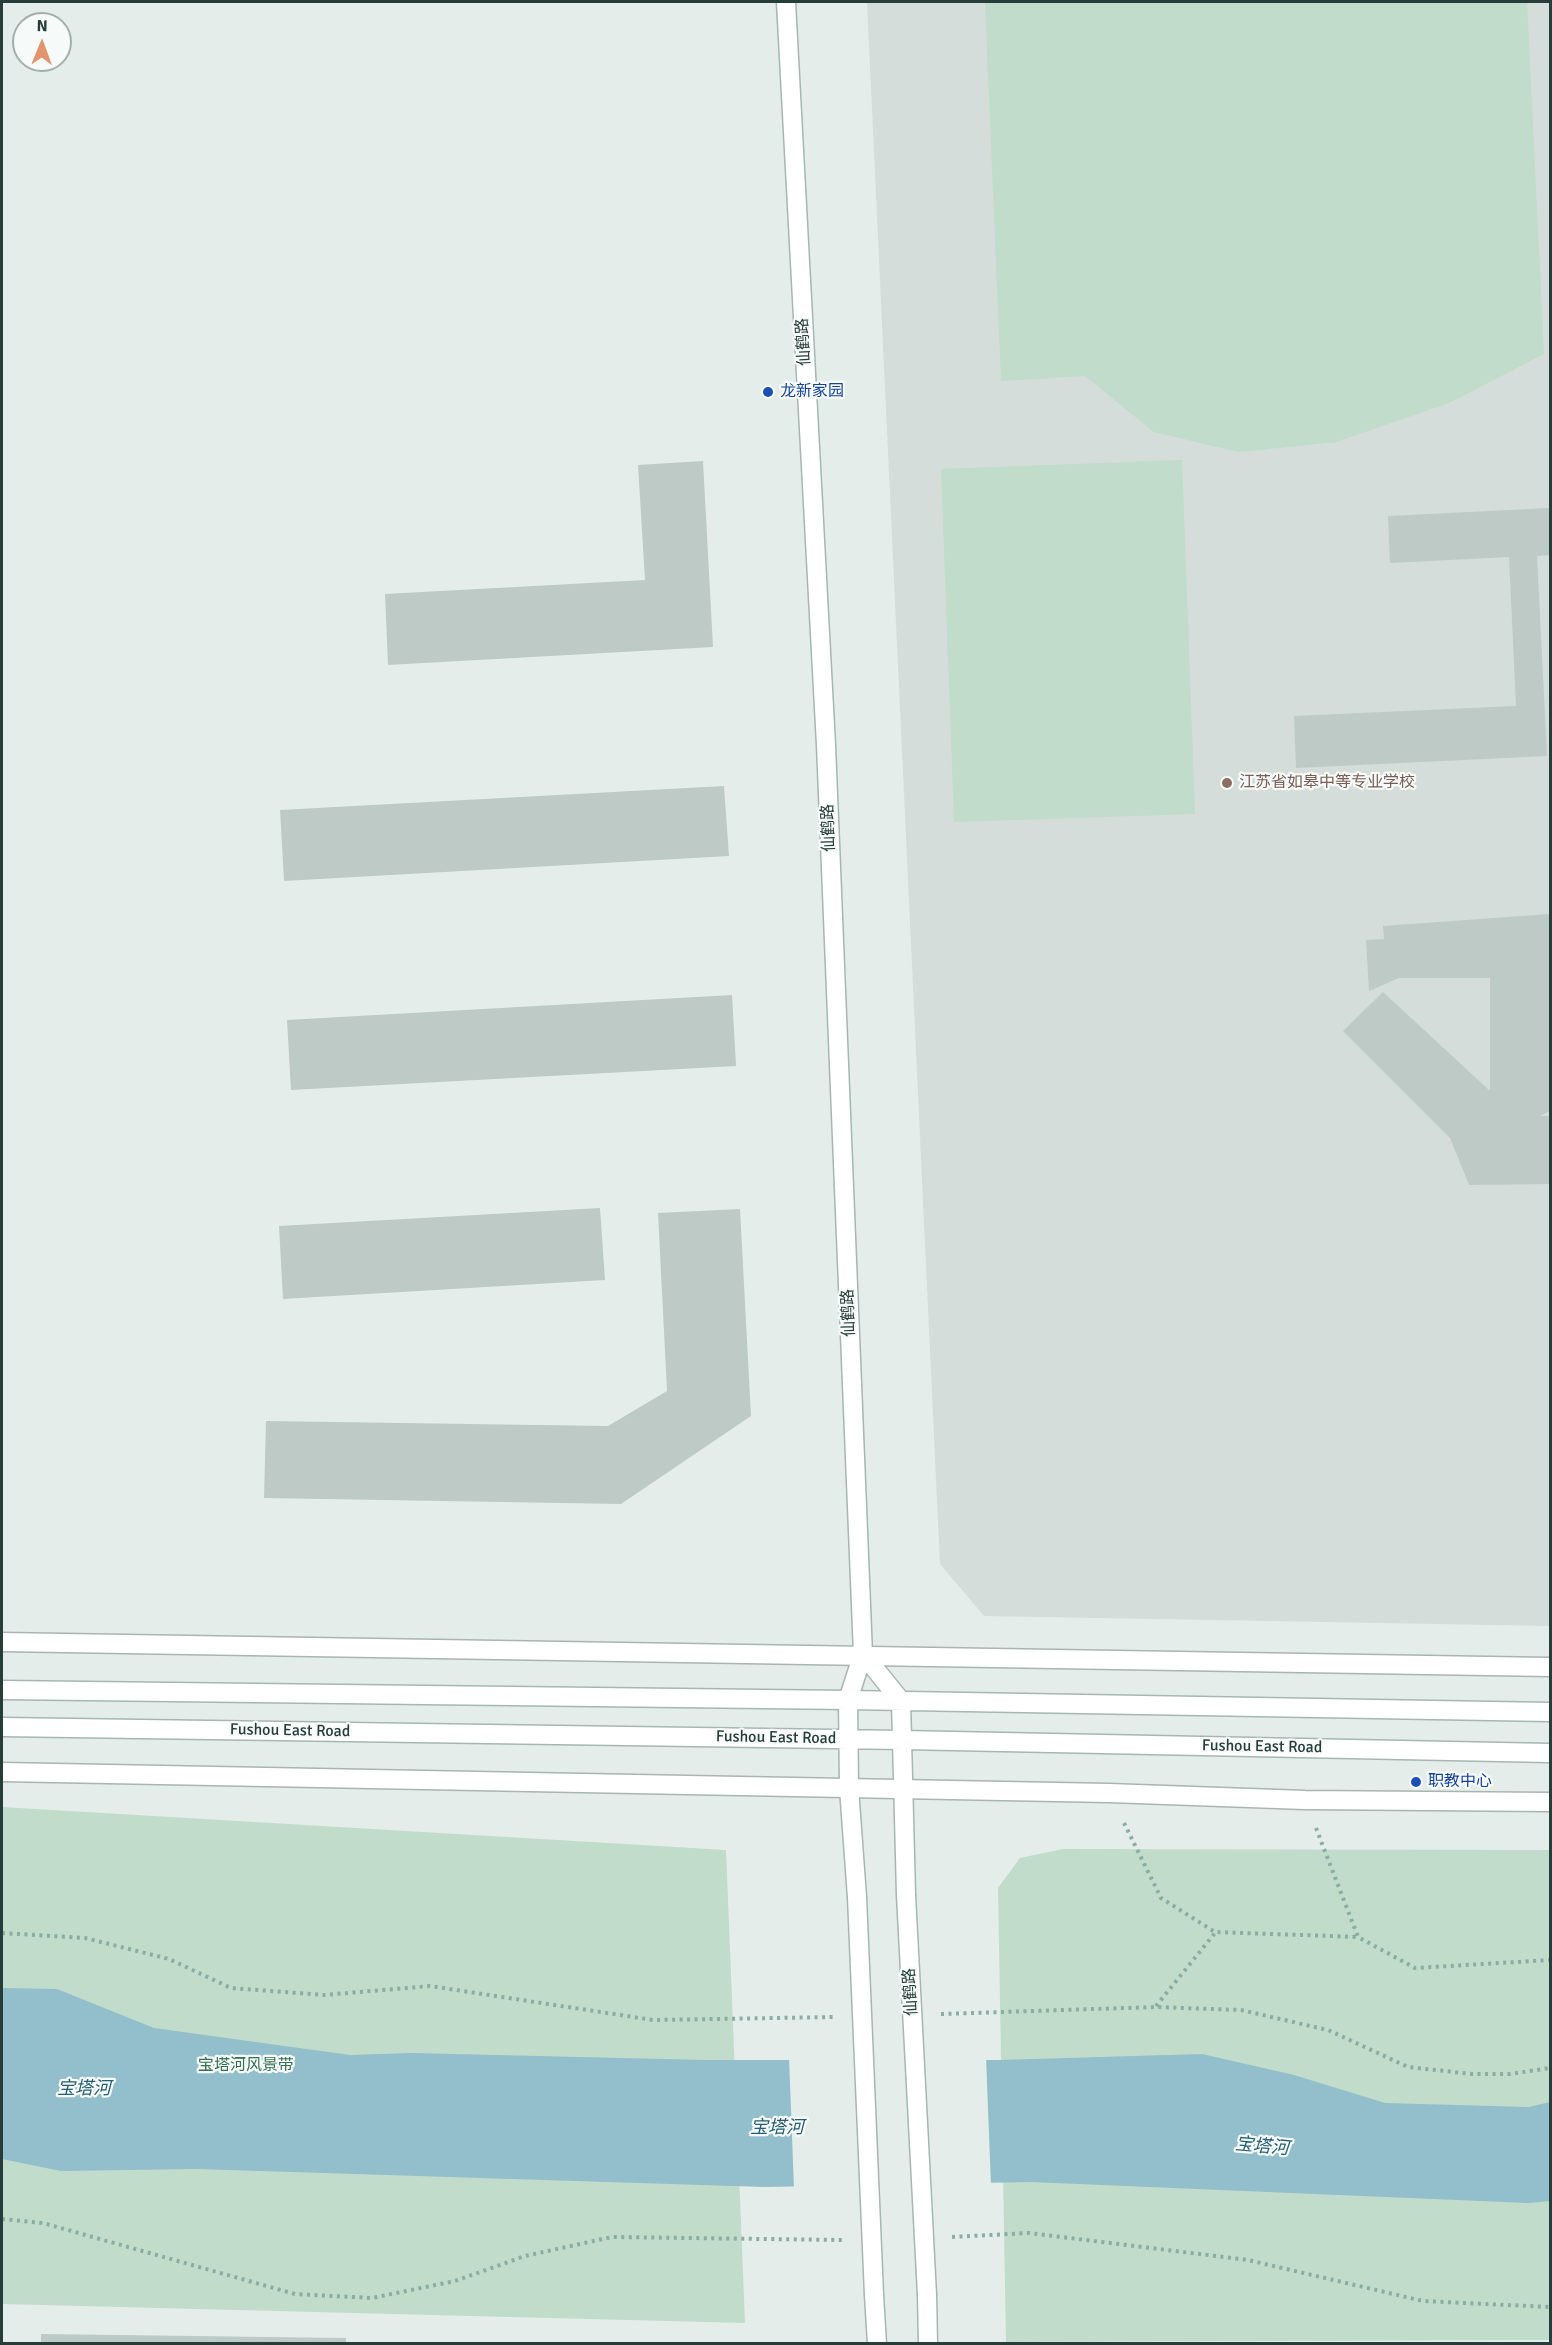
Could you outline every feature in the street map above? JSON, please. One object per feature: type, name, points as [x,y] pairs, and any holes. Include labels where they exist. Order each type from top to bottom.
[{"type":"street","name":"仙鹤路","points":[[786,2],[826,745],[863,1654],[848,1700],[848,1739],[877,2343]]},
{"type":"street","points":[[2,1642],[863,1654],[1551,1667]]},
{"type":"street","points":[[863,1654],[901,1701]]},
{"type":"street","points":[[2,1690],[848,1700],[1551,1712]]},
{"type":"street","name":"仙鹤路","points":[[901,1701],[906,1895],[928,2343]]},
{"type":"street","name":"Fushou East Road","points":[[2,1727],[848,1739],[1551,1753]]},
{"type":"street","points":[[2,1772],[1109,1793],[1305,1800],[1551,1802]]},
{"type":"path","points":[[1109,1793],[1161,1898],[1215,1932],[1358,1937],[1414,1968],[1551,1960]]},
{"type":"path","points":[[1305,1800],[1358,1937]]},
{"type":"path","points":[[1156,2007],[1215,1932]]},
{"type":"path","points":[[2,1934],[85,1938],[169,1959],[231,1988],[324,1995],[430,1986],[653,2020],[835,2017]]},
{"type":"path","points":[[930,2014],[1156,2007],[1241,2010],[1328,2030],[1408,2067],[1472,2074],[1510,2074],[1551,2068]]},
{"type":"path","points":[[2,2219],[43,2223],[295,2294],[372,2298],[455,2281],[525,2256],[612,2237],[852,2240]]},
{"type":"path","points":[[947,2237],[1029,2233],[1248,2260],[1423,2301],[1551,2307]]},
{"type":"shaded area","name":"江苏省如皋中等专业学校","points":[[867,2],[1550,2],[1550,1626],[984,1616],[940,1564]]},
{"type":"green space","points":[[985,2],[1527,2],[1544,354],[1449,403],[1336,442],[1239,452],[1154,432],[1085,376],[1001,381]]},
{"type":"green space","points":[[1182,460],[1195,814],[954,822],[941,469]]},
{"type":"green space","name":"宝塔河风景带","points":[[2,1807],[726,1850],[745,2323],[2,2304]]},
{"type":"green space","points":[[1063,1849],[1550,1850],[1550,2340],[1006,2342],[998,1888],[1020,1858]]},
{"type":"water","name":"宝塔河","points":[[2,1988],[57,1989],[154,2028],[350,2055],[412,2053],[705,2060],[999,2060],[1202,2054],[1294,2075],[1385,2103],[1529,2107],[1550,2102],[1550,2201],[1528,2203],[1031,2182],[765,2187],[197,2169],[61,2171],[2,2159]]},
{"type":"pier","points":[[789,2057],[986,2057],[991,2186],[794,2189]]},
{"type":"building","points":[[703,461],[713,647],[388,665],[385,594],[645,580],[638,465]]},
{"type":"building","points":[[1550,508],[1550,555],[1537,556],[1547,756],[1296,768],[1294,716],[1516,706],[1509,557],[1390,563],[1388,516]]},
{"type":"building","points":[[724,786],[729,856],[284,881],[280,810]]},
{"type":"building","points":[[1550,914],[1550,1111],[1540,1116],[1550,1116],[1550,1184],[1469,1185],[1450,1138],[1343,1031],[1383,992],[1490,1091],[1490,978],[1399,978],[1369,991],[1366,940],[1384,939],[1383,926]]},
{"type":"building","points":[[732,995],[736,1066],[291,1090],[287,1020]]},
{"type":"building","points":[[600,1208],[605,1280],[283,1299],[279,1226]]},
{"type":"building","points":[[740,1209],[751,1416],[621,1504],[264,1498],[266,1421],[608,1426],[667,1391],[658,1213]]},
{"type":"building","points":[[41,2334],[346,2338],[346,2344],[41,2344]]},
{"type":"place","name":"龙新家园","points":[[768,392]]},
{"type":"place","name":"江苏省如皋中等专业学校","points":[[1227,783]]},
{"type":"place","name":"职教中心","points":[[1416,1782]]}]
